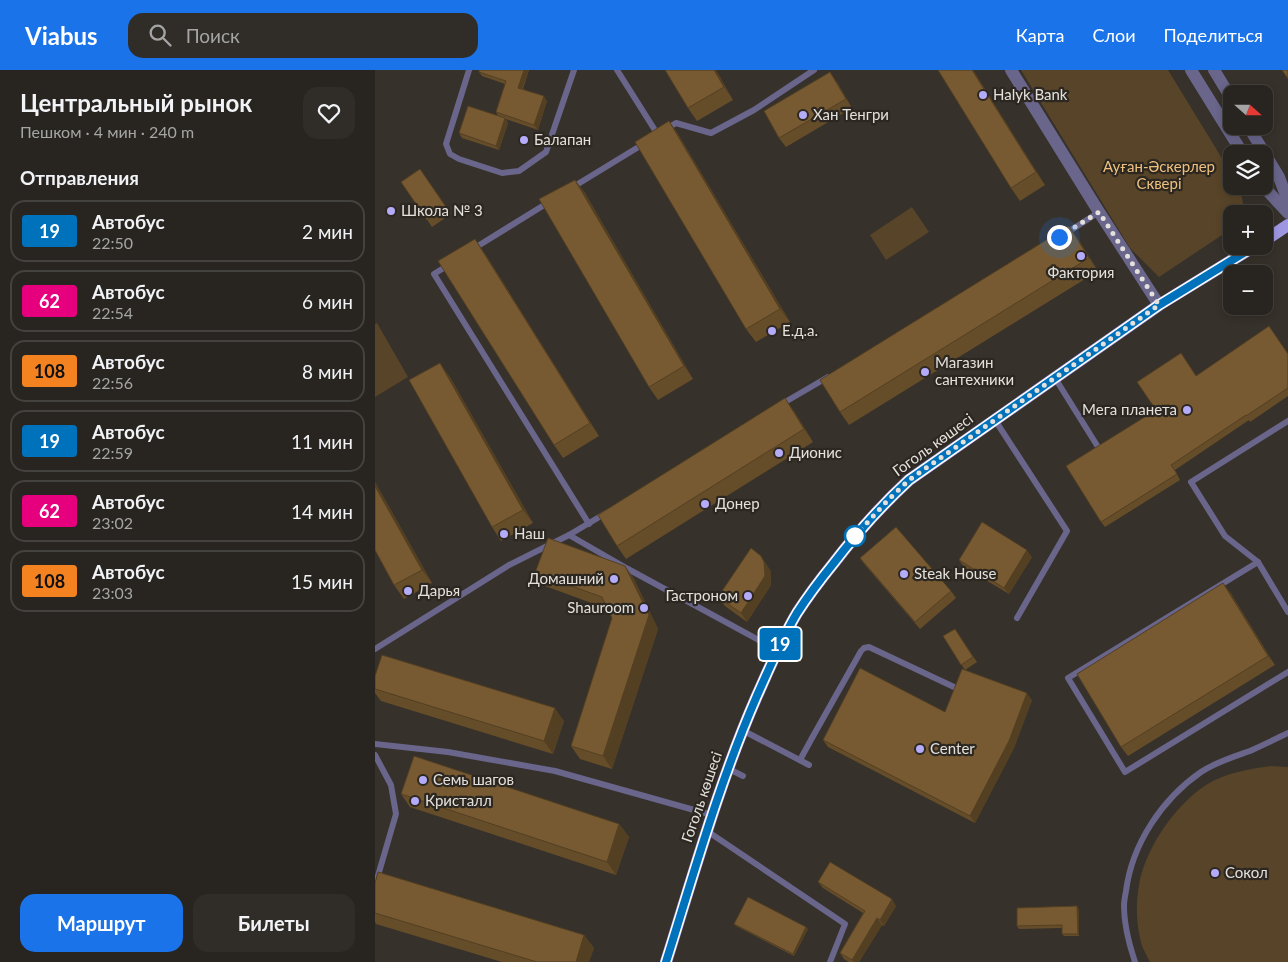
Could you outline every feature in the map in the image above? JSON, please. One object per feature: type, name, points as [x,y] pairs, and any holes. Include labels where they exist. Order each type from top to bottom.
[{"type":"main road","points":[[1273,234],[1288,225]]},
{"type":"main road","name":"Гоголь көшесі","points":[[666,962],[707,831],[742,730],[777,650],[798,612],[846,547],[889,499],[909,480],[1159,305],[1240,255]]},
{"type":"street","points":[[1011,70],[1159,305]]},
{"type":"street","points":[[1191,70],[1237,145]]},
{"type":"street","points":[[1214,70],[1223,85]]},
{"type":"street","points":[[1253,135],[1279,177],[1288,201]]},
{"type":"street","points":[[1271,195],[1288,213]]},
{"type":"lane","points":[[469,70],[446,144],[450,154],[459,159],[502,173],[519,171],[546,152],[574,70]]},
{"type":"lane","points":[[617,70],[658,135]]},
{"type":"lane","points":[[571,189],[676,123],[711,133],[754,110],[814,70]]},
{"type":"lane","points":[[465,254],[554,199]]},
{"type":"lane","points":[[1055,239],[1086,222],[1099,212]]},
{"type":"lane","points":[[457,259],[434,274],[589,524]]},
{"type":"lane","points":[[776,408],[835,373]]},
{"type":"lane","points":[[1055,378],[1098,448]]},
{"type":"lane","points":[[995,420],[1067,531],[1017,618]]},
{"type":"lane","points":[[1288,421],[1191,482],[1225,536],[1258,562],[1288,612]]},
{"type":"lane","points":[[375,649],[509,565],[569,536],[614,508]]},
{"type":"lane","points":[[569,536],[777,650]]},
{"type":"lane","points":[[1258,562],[1068,678],[1125,772],[1288,672]]},
{"type":"lane","points":[[800,760],[861,651],[865,648],[869,647],[954,687]]},
{"type":"lane","points":[[742,730],[809,765]]},
{"type":"lane","points":[[1135,962],[1127,938],[1124,906],[1128,875],[1140,843],[1157,815],[1175,793],[1202,772],[1226,759],[1288,733]]},
{"type":"lane","points":[[375,744],[448,752],[555,771],[712,816]]},
{"type":"lane","points":[[375,755],[391,785],[396,814],[375,886]]},
{"type":"lane","points":[[729,769],[743,776]]},
{"type":"lane","points":[[707,831],[845,924],[830,962]]},
{"type":"green space","name":"Ауған-Әскерлер Сквері","points":[[1021,70],[1168,70],[1223,160],[1223,195],[1241,195],[1243,205],[1223,205],[1223,234],[1159,277],[1130,248]]},
{"type":"green space","points":[[912,207],[929,232],[886,260],[870,235]]},
{"type":"green space","points":[[377,323],[408,377],[375,397],[375,324]]},
{"type":"green space","name":"Сокол","points":[[1271,766],[1288,767],[1288,962],[1150,962],[1141,941],[1137,918],[1137,898],[1142,871],[1163,829],[1183,804],[1206,785],[1245,770]]},
{"type":"building","points":[[479,70],[524,70],[518,88],[544,96],[534,125],[496,112],[506,81],[479,72]]},
{"type":"building","points":[[665,70],[714,70],[724,87],[688,108]]},
{"type":"building","points":[[938,70],[972,70],[1036,172],[1011,188]]},
{"type":"building","points":[[1282,70],[1288,70],[1288,79]]},
{"type":"building","points":[[830,72],[846,99],[779,138],[764,111]]},
{"type":"building","points":[[468,106],[505,118],[496,146],[459,133]]},
{"type":"building","points":[[669,121],[780,309],[746,329],[635,142]]},
{"type":"building","points":[[420,169],[446,207],[427,220],[401,182]]},
{"type":"building","points":[[575,180],[684,366],[649,387],[539,199]]},
{"type":"building","points":[[1069,226],[1089,258],[840,412],[820,380]]},
{"type":"building","points":[[475,239],[590,423],[554,445],[438,261]]},
{"type":"building","points":[[1269,326],[1288,354],[1288,388],[1171,465],[1177,474],[1101,522],[1066,466],[1156,410],[1137,382],[1181,353],[1196,376]]},
{"type":"building","points":[[440,363],[523,510],[492,527],[409,380]]},
{"type":"building","points":[[785,398],[804,429],[617,546],[598,515]]},
{"type":"building","points":[[375,486],[422,570],[394,585],[375,550]]},
{"type":"building","name":"Steak House","points":[[982,522],[1027,550],[1004,588],[959,560]]},
{"type":"building","name":"Steak House","points":[[896,527],[951,591],[915,622],[860,558]]},
{"type":"building","points":[[548,538],[625,566],[649,615],[603,756],[571,746],[612,618],[602,597],[535,573]]},
{"type":"building","points":[[751,548],[761,556],[764,562],[765,576],[741,613],[718,597]]},
{"type":"building","points":[[1223,583],[1268,656],[1121,747],[1077,674]]},
{"type":"building","points":[[955,629],[973,657],[961,665],[943,636]]},
{"type":"building","points":[[382,655],[555,708],[544,741],[375,689],[375,676]]},
{"type":"building","name":"Center","points":[[860,668],[945,712],[962,669],[1027,693],[1009,741],[970,816],[823,740]]},
{"type":"building","points":[[414,756],[619,824],[607,862],[401,794]]},
{"type":"building","points":[[830,862],[892,899],[880,920],[877,918],[852,960],[840,953],[865,911],[818,882]]},
{"type":"building","points":[[378,872],[584,935],[576,962],[537,962],[375,913],[375,883]]},
{"type":"building","points":[[748,897],[806,927],[793,954],[734,924]]},
{"type":"building","points":[[1077,906],[1078,934],[1062,934],[1062,925],[1017,926],[1017,908]]},
{"type":"bus line","name":"19","points":[[666,962],[707,831],[742,730],[777,650],[798,612],[846,547],[870,519],[909,480],[1159,305],[1240,255]]},
{"type":"place","name":"Halyk Bank","points":[[983,95]]},
{"type":"place","name":"Хан Тенгри","points":[[803,115]]},
{"type":"place","name":"Балапан","points":[[524,140]]},
{"type":"place","name":"Школа № 3","points":[[391,211]]},
{"type":"place","name":"Фактория","points":[[1081,256]]},
{"type":"place","name":"Е.д.а.","points":[[772,331]]},
{"type":"place","name":"Магазин сантехники","points":[[925,372]]},
{"type":"place","name":"Мега планета","points":[[1187,410]]},
{"type":"place","name":"Дионис","points":[[779,453]]},
{"type":"place","name":"Донер","points":[[705,504]]},
{"type":"place","name":"Наш","points":[[504,534]]},
{"type":"place","name":"Steak House","points":[[904,574]]},
{"type":"place","name":"Домашний","points":[[614,579]]},
{"type":"place","name":"Дарья","points":[[408,591]]},
{"type":"place","name":"Гастроном","points":[[748,596]]},
{"type":"place","name":"Shauroom","points":[[644,608]]},
{"type":"place","name":"Center","points":[[920,749]]},
{"type":"place","name":"Семь шагов","points":[[423,780]]},
{"type":"place","name":"Кристалл","points":[[415,801]]},
{"type":"place","name":"Сокол","points":[[1215,873]]},
{"type":"route","points":[[855,536],[909,480],[1159,305],[1099,212],[1086,222],[1059,237]]}]
